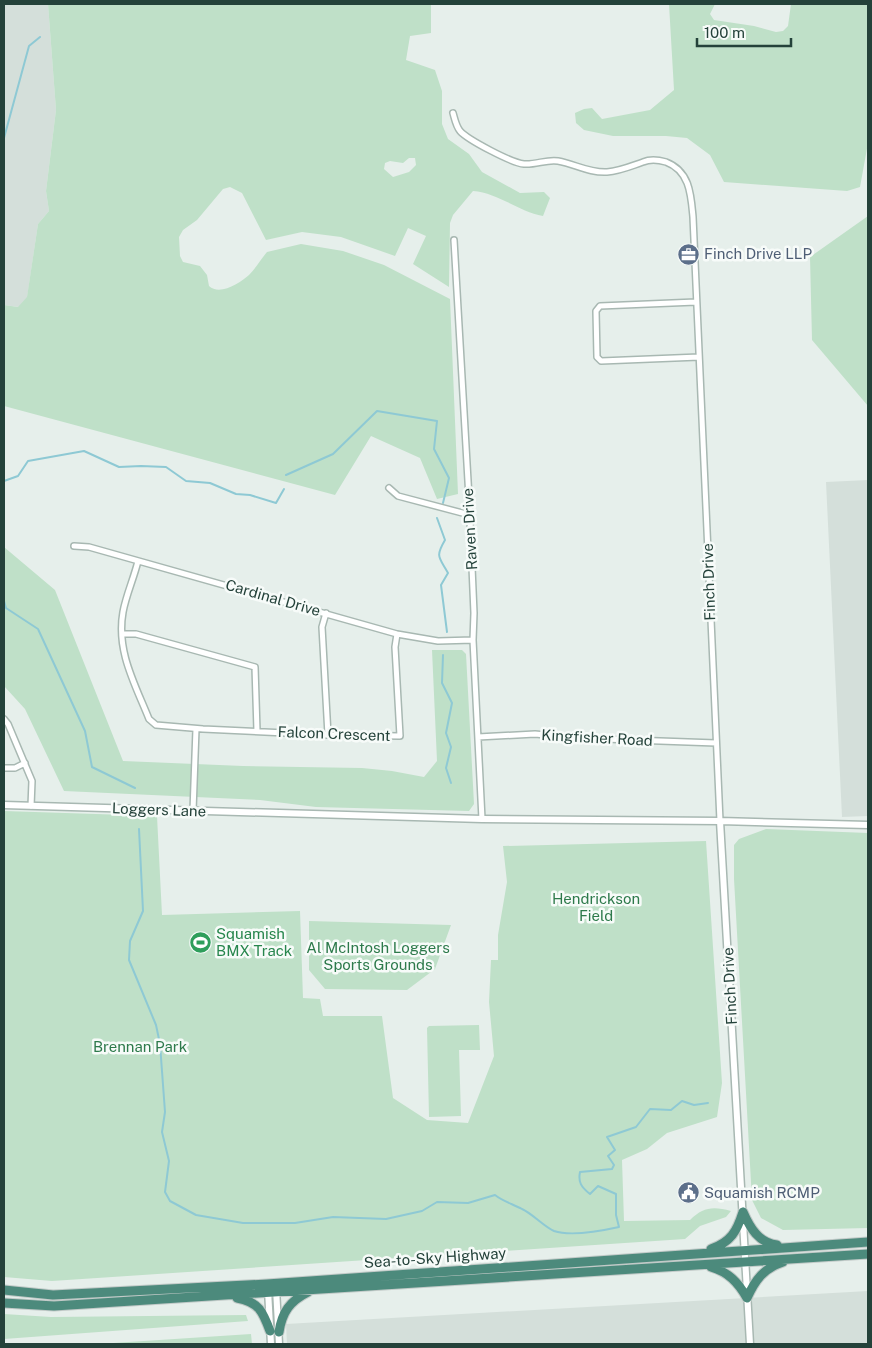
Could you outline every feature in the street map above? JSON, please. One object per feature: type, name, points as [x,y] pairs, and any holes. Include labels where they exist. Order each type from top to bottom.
[{"type":"highway","points":[[743,1212],[749,1225],[760,1238],[773,1245],[790,1247]]},
{"type":"highway","points":[[702,1253],[732,1238],[743,1212]]},
{"type":"highway","name":"Sea-to-Sky Highway","points":[[4,1290],[53,1295],[272,1288],[702,1253],[868,1242]]},
{"type":"highway","name":"Sea-to-Sky Highway","points":[[272,1288],[310,1290],[868,1254]]},
{"type":"highway","points":[[748,1298],[752,1286],[763,1272],[777,1264],[796,1259]]},
{"type":"highway","points":[[702,1265],[723,1270],[735,1280],[748,1298]]},
{"type":"highway","points":[[4,1303],[54,1306],[222,1296],[272,1288]]},
{"type":"highway","points":[[275,1332],[286,1309],[293,1301],[310,1290]]},
{"type":"highway","points":[[222,1296],[252,1302],[262,1312],[275,1332]]},
{"type":"street","name":"Finch Drive","points":[[453,114],[457,126],[465,136],[517,163],[530,164],[555,160],[584,170],[600,172],[621,170],[649,160],[665,162],[676,167],[685,177],[690,190],[693,216],[720,822],[750,1344]]},
{"type":"street","name":"Raven Drive","points":[[454,240],[470,516],[474,613],[473,640],[482,819]]},
{"type":"street","points":[[696,302],[600,306],[596,311],[598,357],[601,361],[699,356]]},
{"type":"street","points":[[389,488],[398,496],[470,516]]},
{"type":"street","name":"Cardinal Drive","points":[[74,546],[89,547],[396,634],[432,640],[473,640]]},
{"type":"street","points":[[138,561],[123,611],[122,634],[136,634],[255,667],[257,731]]},
{"type":"street","points":[[326,613],[322,627],[328,735]]},
{"type":"street","name":"Falcon Crescent","points":[[122,634],[125,658],[152,723],[161,727],[328,735],[400,736],[395,647],[396,634]]},
{"type":"street","points":[[4,719],[8,724],[32,781],[31,806]]},
{"type":"street","points":[[193,811],[196,729]]},
{"type":"street","name":"Kingfisher Road","points":[[478,737],[534,734],[571,738],[716,743]]},
{"type":"street","points":[[4,768],[15,768],[25,763]]},
{"type":"street","name":"Loggers Lane","points":[[4,805],[482,819],[868,826]]},
{"type":"street","points":[[272,1288],[275,1332],[279,1344]]},
{"type":"street","points":[[271,1344],[275,1332]]},
{"type":"shaded area","points":[[4,4],[48,4],[56,110],[46,191],[49,211],[38,224],[27,298],[19,307],[4,305]]},
{"type":"shaded area","points":[[868,480],[868,816],[842,817],[826,482]]},
{"type":"shaded area","points":[[868,1291],[868,1344],[287,1344],[286,1324]]},
{"type":"green space","points":[[48,4],[431,4],[431,33],[410,36],[406,60],[435,70],[442,91],[442,124],[448,139],[469,154],[482,172],[520,193],[544,192],[550,198],[543,216],[534,214],[491,195],[473,191],[453,215],[450,223],[449,287],[413,264],[426,236],[408,228],[395,256],[341,237],[302,232],[266,240],[242,193],[230,187],[223,189],[197,220],[183,230],[179,237],[180,256],[183,262],[200,266],[207,275],[209,286],[219,290],[235,285],[249,275],[267,252],[301,244],[343,251],[384,265],[450,299],[458,494],[437,499],[420,458],[371,436],[335,495],[4,406],[4,305],[18,307],[27,297],[38,224],[49,211],[46,191],[56,110]],"holes":[[[409,158],[415,158],[416,165],[409,172],[393,177],[384,169],[385,163],[390,161],[403,163]]]},
{"type":"green space","points":[[669,4],[715,4],[710,14],[714,20],[754,26],[776,32],[783,31],[788,26],[791,4],[868,4],[868,143],[860,187],[847,191],[724,182],[710,155],[687,138],[613,136],[584,130],[576,123],[575,113],[584,109],[592,108],[602,119],[650,110],[674,90]]},
{"type":"green space","points":[[868,216],[868,406],[812,340],[810,257]]},
{"type":"green space","points":[[4,547],[55,590],[123,761],[362,768],[424,777],[437,761],[432,650],[462,650],[466,654],[474,804],[469,811],[316,807],[260,800],[64,791],[25,709],[4,686]]},
{"type":"green space","points":[[4,811],[157,816],[162,915],[300,911],[303,998],[320,999],[323,1016],[382,1016],[393,1098],[427,1120],[468,1123],[494,1056],[489,1002],[491,960],[498,960],[498,935],[507,882],[503,846],[706,841],[722,1083],[717,1117],[667,1133],[647,1149],[622,1160],[624,1221],[690,1220],[704,1210],[719,1208],[731,1211],[726,1217],[700,1226],[685,1239],[52,1281],[4,1277]]},
{"type":"green space","points":[[766,829],[868,833],[868,1228],[783,1230],[761,1218],[752,1200],[734,879],[734,845],[739,839]]},
{"type":"green space","name":"Al McIntosh Loggers Sports Grounds","points":[[309,921],[451,925],[435,969],[407,990],[325,989],[309,970]]},
{"type":"green space","points":[[479,1025],[480,1050],[459,1050],[461,1116],[429,1117],[427,1028],[429,1026]]},
{"type":"green space","points":[[4,1314],[51,1317],[246,1315],[248,1321],[4,1339]]},
{"type":"green space","points":[[251,1334],[252,1344],[98,1344]]},
{"type":"waterway","points":[[4,138],[29,46],[40,37]]},
{"type":"waterway","points":[[286,475],[333,454],[377,411],[437,421],[434,449],[449,478],[443,503]]},
{"type":"waterway","points":[[4,481],[18,476],[28,461],[84,451],[119,467],[166,467],[186,481],[210,483],[236,494],[250,495],[276,503],[284,489]]},
{"type":"waterway","points":[[437,518],[445,540],[439,557],[448,573],[441,585],[447,632]]},
{"type":"waterway","points":[[4,601],[6,608],[38,629],[85,731],[92,767],[135,788]]},
{"type":"waterway","points":[[443,655],[442,683],[452,703],[446,733],[451,747],[446,768],[451,783]]},
{"type":"waterway","points":[[139,829],[143,911],[130,941],[129,960],[156,1025],[160,1044],[165,1112],[162,1132],[169,1161],[165,1192],[170,1201],[196,1215],[243,1223],[295,1223],[333,1217],[386,1219],[422,1211],[437,1202],[468,1203],[495,1195],[526,1211],[554,1231],[561,1233],[595,1232],[619,1227],[616,1215],[616,1194],[598,1186],[590,1194],[581,1184],[579,1179],[580,1172],[612,1169],[614,1165],[608,1156],[615,1150],[607,1137],[636,1127],[650,1109],[671,1110],[682,1101],[694,1105],[708,1103]]},
{"type":"place","name":"Finch Drive LLP","points":[[688,254]]},
{"type":"place","name":"Squamish BMX Track","points":[[200,943]]},
{"type":"place","name":"Squamish RCMP","points":[[688,1193]]},
{"type":"park label","name":"Hendrickson Field","points":[[596,908]]},
{"type":"park label","name":"Brennan Park","points":[[140,1047]]}]
